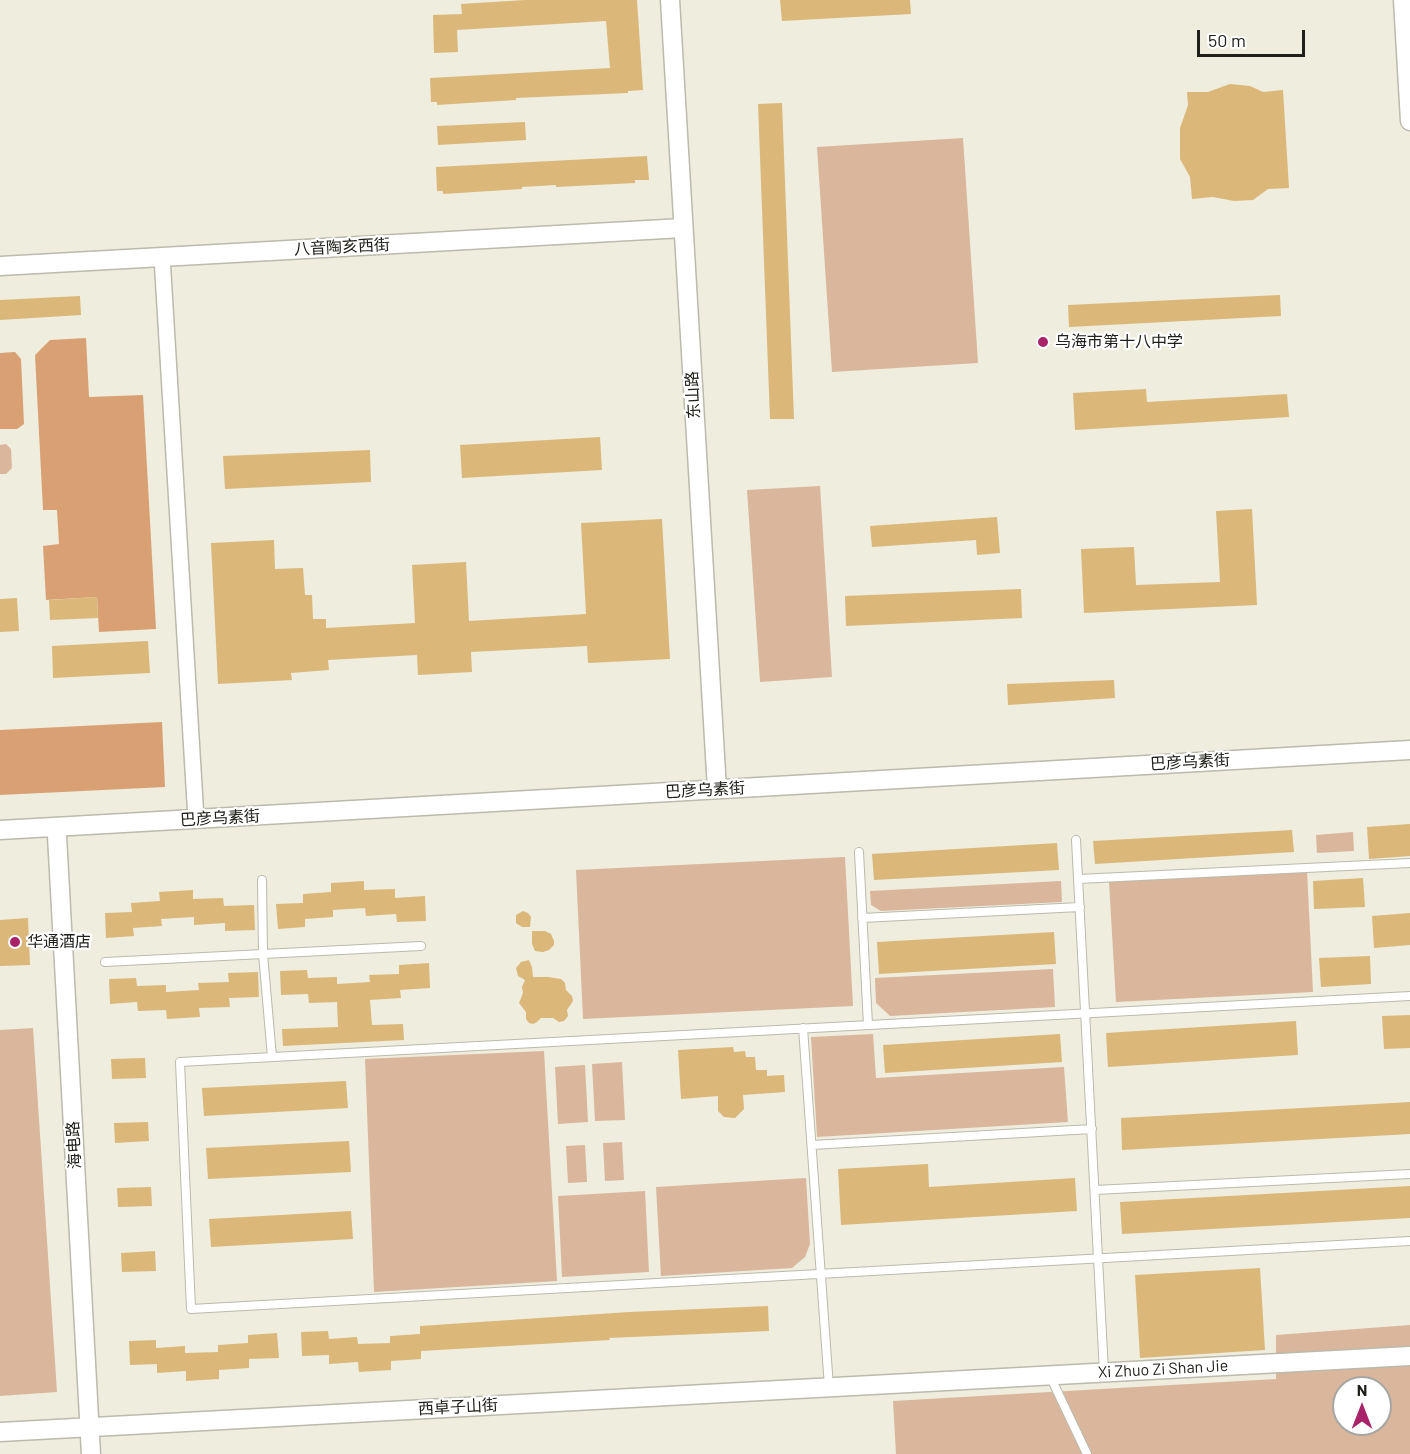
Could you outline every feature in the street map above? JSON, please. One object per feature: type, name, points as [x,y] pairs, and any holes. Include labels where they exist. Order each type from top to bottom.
[{"type":"street","name":"东山路","points":[[670,0],[717,789]]},
{"type":"street","points":[[1403,0],[1410,121]]},
{"type":"street","name":"八音陶亥西街","points":[[0,266],[683,228]]},
{"type":"street","points":[[162,257],[196,819]]},
{"type":"street","name":"巴彦乌素街","points":[[0,830],[1410,750]]},
{"type":"street","name":"巴彦乌素街","points":[[0,839],[1410,760]]},
{"type":"street","name":"海电路","points":[[57,836],[91,1454]]},
{"type":"street","name":"Xi Zhuo Zi Shan Jie","points":[[917,1382],[1410,1356]]},
{"type":"street","name":"西卓子山街","points":[[0,1432],[917,1382]]},
{"type":"lane","points":[[1076,840],[1104,1372]]},
{"type":"lane","points":[[859,852],[868,1025]]},
{"type":"lane","points":[[1078,879],[1410,863]]},
{"type":"lane","points":[[262,880],[263,954],[272,1057]]},
{"type":"lane","points":[[862,918],[1080,907]]},
{"type":"lane","points":[[105,963],[421,946]]},
{"type":"lane","points":[[1410,996],[180,1062],[191,1309],[1410,1242]]},
{"type":"lane","points":[[803,1029],[829,1387]]},
{"type":"lane","points":[[812,1145],[1092,1129]]},
{"type":"lane","points":[[1095,1190],[1410,1174]]},
{"type":"lane","points":[[1050,1375],[1087,1454]]},
{"type":"shaded area","points":[[963,138],[978,363],[832,372],[817,147]]},
{"type":"shaded area","points":[[86,338],[89,397],[143,395],[156,629],[99,632],[97,597],[46,600],[43,546],[59,544],[57,510],[43,510],[35,355],[50,340]]},
{"type":"shaded area","points":[[15,352],[21,359],[24,424],[17,429],[0,429],[0,353]]},
{"type":"shaded area","points":[[6,444],[11,449],[12,468],[6,474],[0,474],[0,445]]},
{"type":"shaded area","points":[[820,486],[832,677],[760,682],[747,490]]},
{"type":"shaded area","points":[[162,722],[165,787],[0,795],[0,730]]},
{"type":"shaded area","points":[[1353,832],[1354,851],[1317,853],[1316,835]]},
{"type":"shaded area","points":[[845,857],[853,1006],[583,1019],[576,870]]},
{"type":"shaded area","points":[[1307,871],[1313,992],[1116,1002],[1109,882]]},
{"type":"shaded area","points":[[1061,881],[1062,902],[881,911],[871,905],[870,891]]},
{"type":"shaded area","points":[[1053,969],[1055,1007],[890,1016],[876,1003],[875,978]]},
{"type":"shaded area","points":[[33,1028],[57,1392],[0,1396],[0,1030]]},
{"type":"shaded area","points":[[873,1034],[876,1078],[1064,1067],[1068,1122],[817,1137],[811,1037]]},
{"type":"shaded area","points":[[544,1051],[557,1281],[374,1292],[365,1059]]},
{"type":"shaded area","points":[[622,1062],[625,1120],[595,1121],[592,1064]]},
{"type":"shaded area","points":[[585,1065],[588,1122],[558,1124],[555,1067]]},
{"type":"shaded area","points":[[622,1142],[624,1180],[605,1181],[603,1143]]},
{"type":"shaded area","points":[[585,1145],[587,1182],[568,1183],[566,1146]]},
{"type":"shaded area","points":[[806,1178],[810,1244],[805,1257],[792,1268],[661,1276],[656,1187]]},
{"type":"shaded area","points":[[645,1191],[649,1272],[562,1277],[558,1196]]},
{"type":"shaded area","points":[[1410,1325],[1410,1454],[896,1454],[893,1401],[1276,1379],[1276,1335]]},
{"type":"building","points":[[525,0],[637,0],[643,90],[628,91],[628,93],[516,98],[516,100],[437,105],[437,102],[431,102],[430,78],[610,68],[606,21],[457,30],[458,52],[434,53],[433,15],[462,14],[461,4]]},
{"type":"building","points":[[780,0],[910,0],[911,14],[782,21]]},
{"type":"building","points":[[1230,84],[1250,86],[1263,92],[1283,90],[1289,188],[1268,189],[1253,200],[1234,201],[1213,197],[1192,199],[1190,177],[1180,159],[1180,128],[1188,105],[1187,92],[1208,92]]},
{"type":"building","points":[[782,103],[794,419],[770,419],[758,104]]},
{"type":"building","points":[[525,122],[526,140],[438,145],[437,126]]},
{"type":"building","points":[[647,156],[649,180],[635,180],[635,183],[556,187],[556,185],[443,194],[443,191],[437,191],[436,167]]},
{"type":"building","points":[[1280,295],[1281,316],[1069,327],[1068,305]]},
{"type":"building","points":[[80,296],[81,315],[0,320],[0,300]]},
{"type":"building","points":[[1146,389],[1147,402],[1287,394],[1289,417],[1075,430],[1073,393]]},
{"type":"building","points":[[600,437],[602,470],[462,478],[460,445]]},
{"type":"building","points":[[370,450],[371,482],[225,489],[223,456]]},
{"type":"building","points":[[1252,509],[1257,605],[1084,613],[1081,549],[1134,547],[1136,585],[1220,582],[1216,511]]},
{"type":"building","points":[[997,517],[1000,553],[977,555],[976,540],[872,547],[870,526]]},
{"type":"building","points":[[662,519],[670,659],[588,663],[587,646],[471,652],[472,672],[418,675],[417,655],[328,660],[329,670],[291,673],[292,680],[218,684],[211,543],[274,540],[275,569],[303,568],[305,595],[312,595],[313,619],[326,619],[326,628],[415,623],[412,565],[466,562],[469,621],[586,614],[581,523]]},
{"type":"building","points":[[1021,589],[1022,618],[846,626],[845,596]]},
{"type":"building","points":[[97,597],[98,618],[50,620],[49,600]]},
{"type":"building","points":[[17,598],[19,631],[0,632],[0,599]]},
{"type":"building","points":[[148,641],[150,673],[53,678],[52,646]]},
{"type":"building","points":[[1114,680],[1115,698],[1008,705],[1007,684]]},
{"type":"building","points":[[1410,824],[1410,856],[1369,859],[1367,827]]},
{"type":"building","points":[[1292,830],[1294,852],[1095,864],[1093,841]]},
{"type":"building","points":[[1057,843],[1059,870],[874,880],[872,854]]},
{"type":"building","points":[[1363,878],[1365,907],[1314,909],[1313,881]]},
{"type":"building","points":[[364,881],[364,890],[395,889],[395,898],[425,896],[426,921],[397,922],[396,914],[366,916],[365,908],[333,910],[333,917],[305,919],[305,927],[278,929],[276,904],[303,903],[303,894],[331,892],[331,883]]},
{"type":"building","points":[[193,890],[193,899],[223,898],[224,906],[254,905],[255,930],[225,931],[225,923],[194,925],[194,917],[161,919],[162,926],[133,928],[134,936],[106,938],[105,913],[132,912],[131,903],[160,901],[159,892]]},
{"type":"building","points":[[523,911],[531,917],[530,927],[522,927],[516,923],[516,915]]},
{"type":"building","points":[[1410,913],[1410,945],[1374,948],[1372,916]]},
{"type":"building","name":"华通酒店","points":[[28,918],[30,965],[0,966],[0,920]]},
{"type":"building","points":[[532,931],[545,931],[551,934],[554,945],[543,952],[535,951],[532,944]]},
{"type":"building","points":[[1054,932],[1056,964],[879,974],[877,942]]},
{"type":"building","points":[[1370,956],[1371,984],[1321,987],[1319,958]]},
{"type":"building","points":[[529,960],[533,977],[561,979],[565,983],[566,990],[572,996],[573,1001],[564,1021],[541,1018],[533,1024],[526,1019],[526,1012],[519,1003],[525,980],[518,976],[516,968],[521,962]]},
{"type":"building","points":[[429,963],[430,988],[400,990],[401,998],[370,1000],[372,1025],[403,1024],[404,1040],[283,1046],[282,1029],[338,1027],[337,1002],[309,1003],[308,994],[281,995],[280,971],[307,970],[308,978],[337,977],[337,984],[370,982],[369,975],[399,974],[399,965]]},
{"type":"building","points":[[258,972],[259,997],[229,998],[230,1007],[199,1008],[200,1017],[167,1019],[166,1010],[138,1011],[137,1002],[110,1004],[109,979],[136,978],[137,986],[166,985],[166,992],[199,990],[198,983],[229,982],[228,973]]},
{"type":"building","points":[[1410,1015],[1410,1048],[1384,1049],[1382,1016]]},
{"type":"building","points":[[1296,1021],[1298,1055],[1108,1067],[1106,1033]]},
{"type":"building","points":[[1060,1034],[1062,1062],[885,1073],[883,1045]]},
{"type":"building","points":[[733,1047],[734,1052],[745,1051],[746,1057],[755,1057],[756,1070],[767,1070],[767,1076],[784,1075],[785,1092],[743,1095],[744,1109],[735,1118],[724,1117],[718,1111],[718,1096],[681,1099],[678,1050]]},
{"type":"building","points":[[145,1058],[146,1078],[112,1079],[111,1059]]},
{"type":"building","points":[[346,1081],[348,1108],[204,1116],[202,1088]]},
{"type":"building","points":[[1410,1102],[1410,1134],[1122,1150],[1121,1118]]},
{"type":"building","points":[[148,1122],[149,1141],[115,1143],[114,1123]]},
{"type":"building","points":[[349,1141],[351,1172],[208,1179],[206,1148]]},
{"type":"building","points":[[928,1164],[929,1187],[1075,1178],[1077,1211],[841,1225],[838,1169]]},
{"type":"building","points":[[1410,1186],[1410,1218],[1122,1234],[1120,1202]]},
{"type":"building","points":[[151,1187],[152,1206],[118,1207],[117,1188]]},
{"type":"building","points":[[351,1211],[353,1239],[211,1247],[209,1219]]},
{"type":"building","points":[[155,1251],[156,1271],[122,1272],[121,1253]]},
{"type":"building","points":[[1260,1268],[1265,1350],[1140,1358],[1135,1275]]},
{"type":"building","points":[[768,1306],[769,1331],[609,1338],[610,1340],[421,1351],[421,1359],[391,1361],[391,1370],[359,1372],[358,1362],[329,1364],[329,1355],[302,1356],[301,1332],[328,1331],[329,1339],[357,1337],[358,1344],[390,1343],[390,1336],[420,1334],[420,1326],[629,1312]]},
{"type":"building","points":[[277,1333],[279,1358],[249,1359],[249,1368],[219,1370],[219,1379],[186,1381],[186,1371],[157,1373],[157,1364],[130,1365],[129,1341],[156,1340],[156,1348],[185,1346],[185,1353],[218,1352],[218,1345],[248,1343],[248,1335]]},
{"type":"place","name":"乌海市第十八中学","points":[[1043,342]]},
{"type":"place","name":"华通酒店","points":[[15,942]]}]
